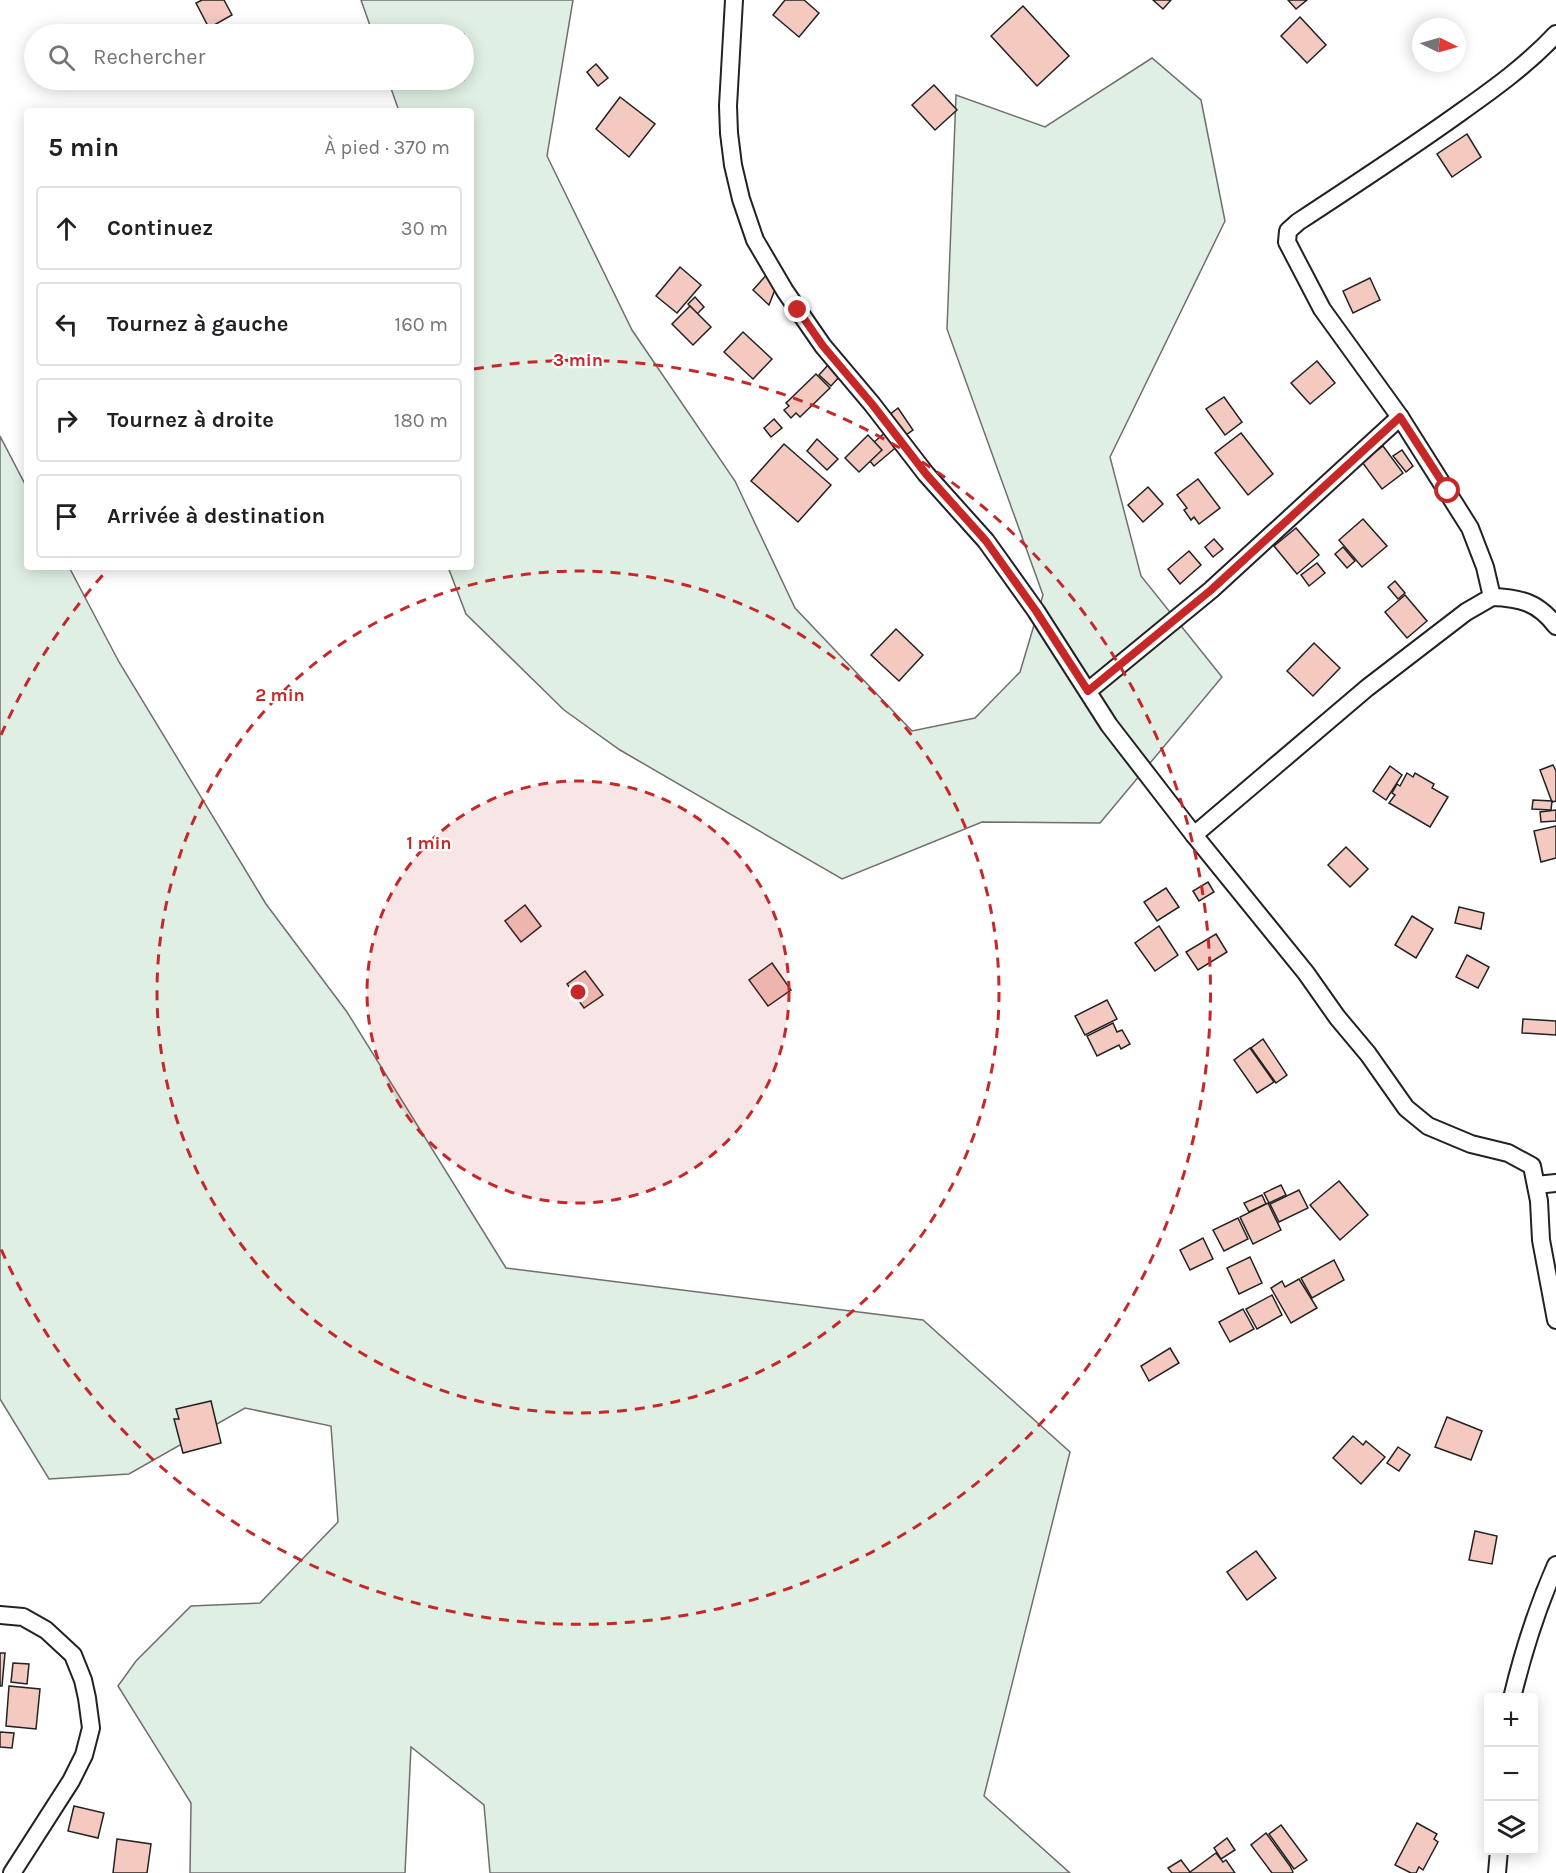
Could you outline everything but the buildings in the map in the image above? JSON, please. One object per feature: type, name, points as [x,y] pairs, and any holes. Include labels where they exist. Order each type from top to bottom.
[{"type":"street","points":[[734,0],[728,106],[733,165],[754,240],[785,291],[823,346],[872,404],[926,474],[986,541],[1036,611],[1109,725],[1194,835],[1306,973],[1406,1108],[1428,1126],[1471,1144],[1508,1153],[1532,1166],[1539,1202],[1541,1240],[1556,1320]]},
{"type":"street","points":[[1492,597],[1485,567],[1470,528],[1400,417],[1322,309],[1287,242],[1288,231],[1298,222],[1421,141],[1487,93],[1536,56],[1556,34]]},
{"type":"street","points":[[1088,691],[1211,590],[1400,417]]},
{"type":"street","points":[[1194,835],[1367,688],[1466,612],[1492,597],[1513,598],[1532,604],[1548,615],[1556,626]]},
{"type":"street","points":[[1536,1185],[1556,1183]]},
{"type":"street","points":[[1513,1693],[1537,1612],[1556,1565]]},
{"type":"street","points":[[0,1615],[23,1617],[46,1630],[73,1655],[83,1680],[91,1728],[84,1755],[71,1781],[12,1873]]},
{"type":"street","points":[[1497,1873],[1499,1855]]},
{"type":"green space","points":[[361,0],[573,0],[547,156],[632,330],[735,481],[795,608],[912,731],[975,718],[1020,672],[1043,595],[947,329],[956,95],[1045,127],[1152,58],[1201,100],[1225,221],[1110,457],[1141,576],[1222,677],[1100,823],[982,822],[842,879],[620,750],[564,710],[466,614],[449,570],[474,570],[474,108],[398,108],[392,90],[474,90],[474,24],[369,24]]},
{"type":"green space","points":[[0,436],[24,482],[24,570],[71,570],[119,662],[266,904],[347,1012],[506,1268],[923,1320],[1070,1452],[984,1796],[1070,1873],[490,1873],[484,1805],[411,1747],[405,1873],[190,1873],[191,1803],[118,1686],[136,1661],[191,1606],[260,1603],[338,1522],[331,1426],[245,1408],[129,1474],[49,1479],[0,1399]]},
{"type":"route","points":[[798,310],[823,346],[872,404],[926,474],[986,541],[1036,611],[1088,691],[1211,590],[1400,417],[1448,491]]}]
